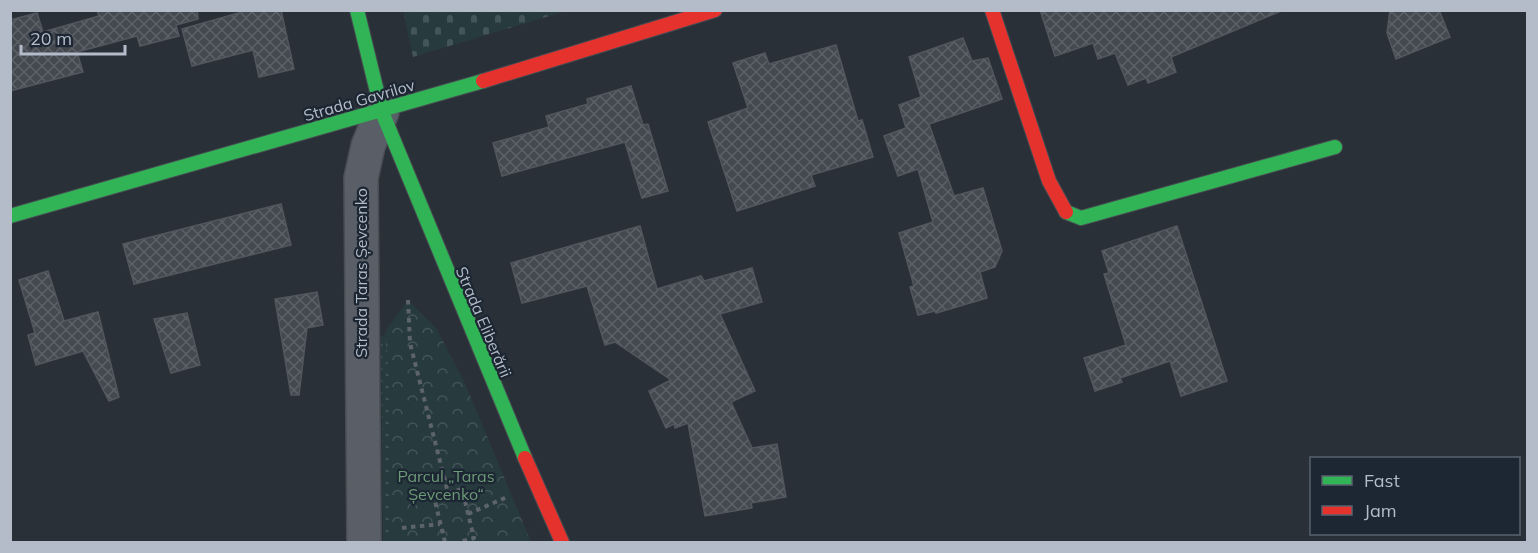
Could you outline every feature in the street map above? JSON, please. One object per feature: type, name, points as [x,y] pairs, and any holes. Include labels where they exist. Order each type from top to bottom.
[{"type":"street","points":[[357,10],[382,112]]},
{"type":"street","name":"Strada Gavrilov","points":[[10,216],[382,112],[716,10]]},
{"type":"street","points":[[992,10],[1049,181],[1064,211],[1081,218],[1335,147]]},
{"type":"street","name":"Strada Taras Șevcenko","points":[[364,543],[361,178],[368,146],[382,112]]},
{"type":"street","name":"Strada Eliberării","points":[[382,112],[500,402],[562,543]]},
{"type":"path","points":[[408,300],[410,343],[448,493]]},
{"type":"path","points":[[445,543],[434,497],[462,489],[474,538],[458,542]]},
{"type":"path","points":[[468,514],[516,493]]},
{"type":"path","points":[[402,528],[441,524]]},
{"type":"green space","points":[[403,10],[566,10],[566,11],[413,57]]},
{"type":"green space","name":"Parcul „Taras Șevcenko“","points":[[408,300],[436,328],[464,381],[531,542],[389,542],[390,392],[385,332]]},
{"type":"green space","points":[[400,332],[436,542],[383,542],[381,336]]},
{"type":"building","points":[[97,10],[197,10],[198,19],[176,25],[179,36],[140,46],[137,36],[77,52],[83,72],[10,91],[10,20],[37,13],[43,32],[99,16]]},
{"type":"building","points":[[249,10],[281,10],[294,69],[259,77],[253,50],[192,66],[182,29]]},
{"type":"building","points":[[1040,10],[1281,11],[1171,57],[1176,72],[1148,83],[1146,78],[1128,85],[1115,53],[1098,59],[1093,43],[1055,56]]},
{"type":"building","points":[[1390,10],[1439,10],[1450,37],[1396,59],[1387,33]]},
{"type":"building","points":[[963,38],[972,61],[988,58],[1002,99],[929,124],[954,196],[983,188],[1002,251],[995,267],[980,272],[987,298],[936,313],[935,311],[918,315],[910,287],[914,286],[899,233],[933,222],[918,169],[898,176],[884,136],[906,128],[899,105],[921,97],[909,57]]},
{"type":"building","points":[[836,45],[858,121],[862,120],[873,157],[811,175],[815,186],[737,211],[708,122],[748,108],[733,63],[765,53],[769,64]]},
{"type":"building","points":[[631,86],[643,125],[648,124],[668,191],[642,198],[625,142],[502,176],[493,143],[549,127],[546,116],[588,104],[587,99]]},
{"type":"building","points":[[281,204],[291,245],[134,284],[123,244]]},
{"type":"building","points":[[640,226],[657,289],[701,276],[704,281],[752,268],[762,302],[720,314],[755,391],[731,402],[752,448],[777,444],[786,497],[751,503],[752,508],[705,516],[688,423],[675,428],[674,424],[666,428],[649,391],[671,380],[615,342],[605,345],[587,286],[522,303],[511,263]]},
{"type":"building","points":[[1177,226],[1227,381],[1181,396],[1170,361],[1120,378],[1122,382],[1095,391],[1084,358],[1126,345],[1104,274],[1109,273],[1102,251]]},
{"type":"building","points":[[48,271],[64,321],[98,312],[119,397],[109,401],[83,351],[36,365],[28,335],[35,333],[19,280]]},
{"type":"building","points":[[317,292],[323,325],[307,328],[299,395],[291,395],[275,299]]},
{"type":"building","points":[[187,313],[200,365],[171,373],[154,319]]},
{"type":"traffic: fast","points":[[357,10],[382,112],[525,458]]},
{"type":"traffic: fast","points":[[10,216],[483,81]]},
{"type":"traffic: fast","points":[[1066,212],[1081,218],[1335,147]]},
{"type":"traffic: jam","points":[[483,81],[715,10]]},
{"type":"traffic: jam","points":[[992,10],[1049,181],[1066,212]]},
{"type":"traffic: jam","points":[[525,458],[562,542]]}]
